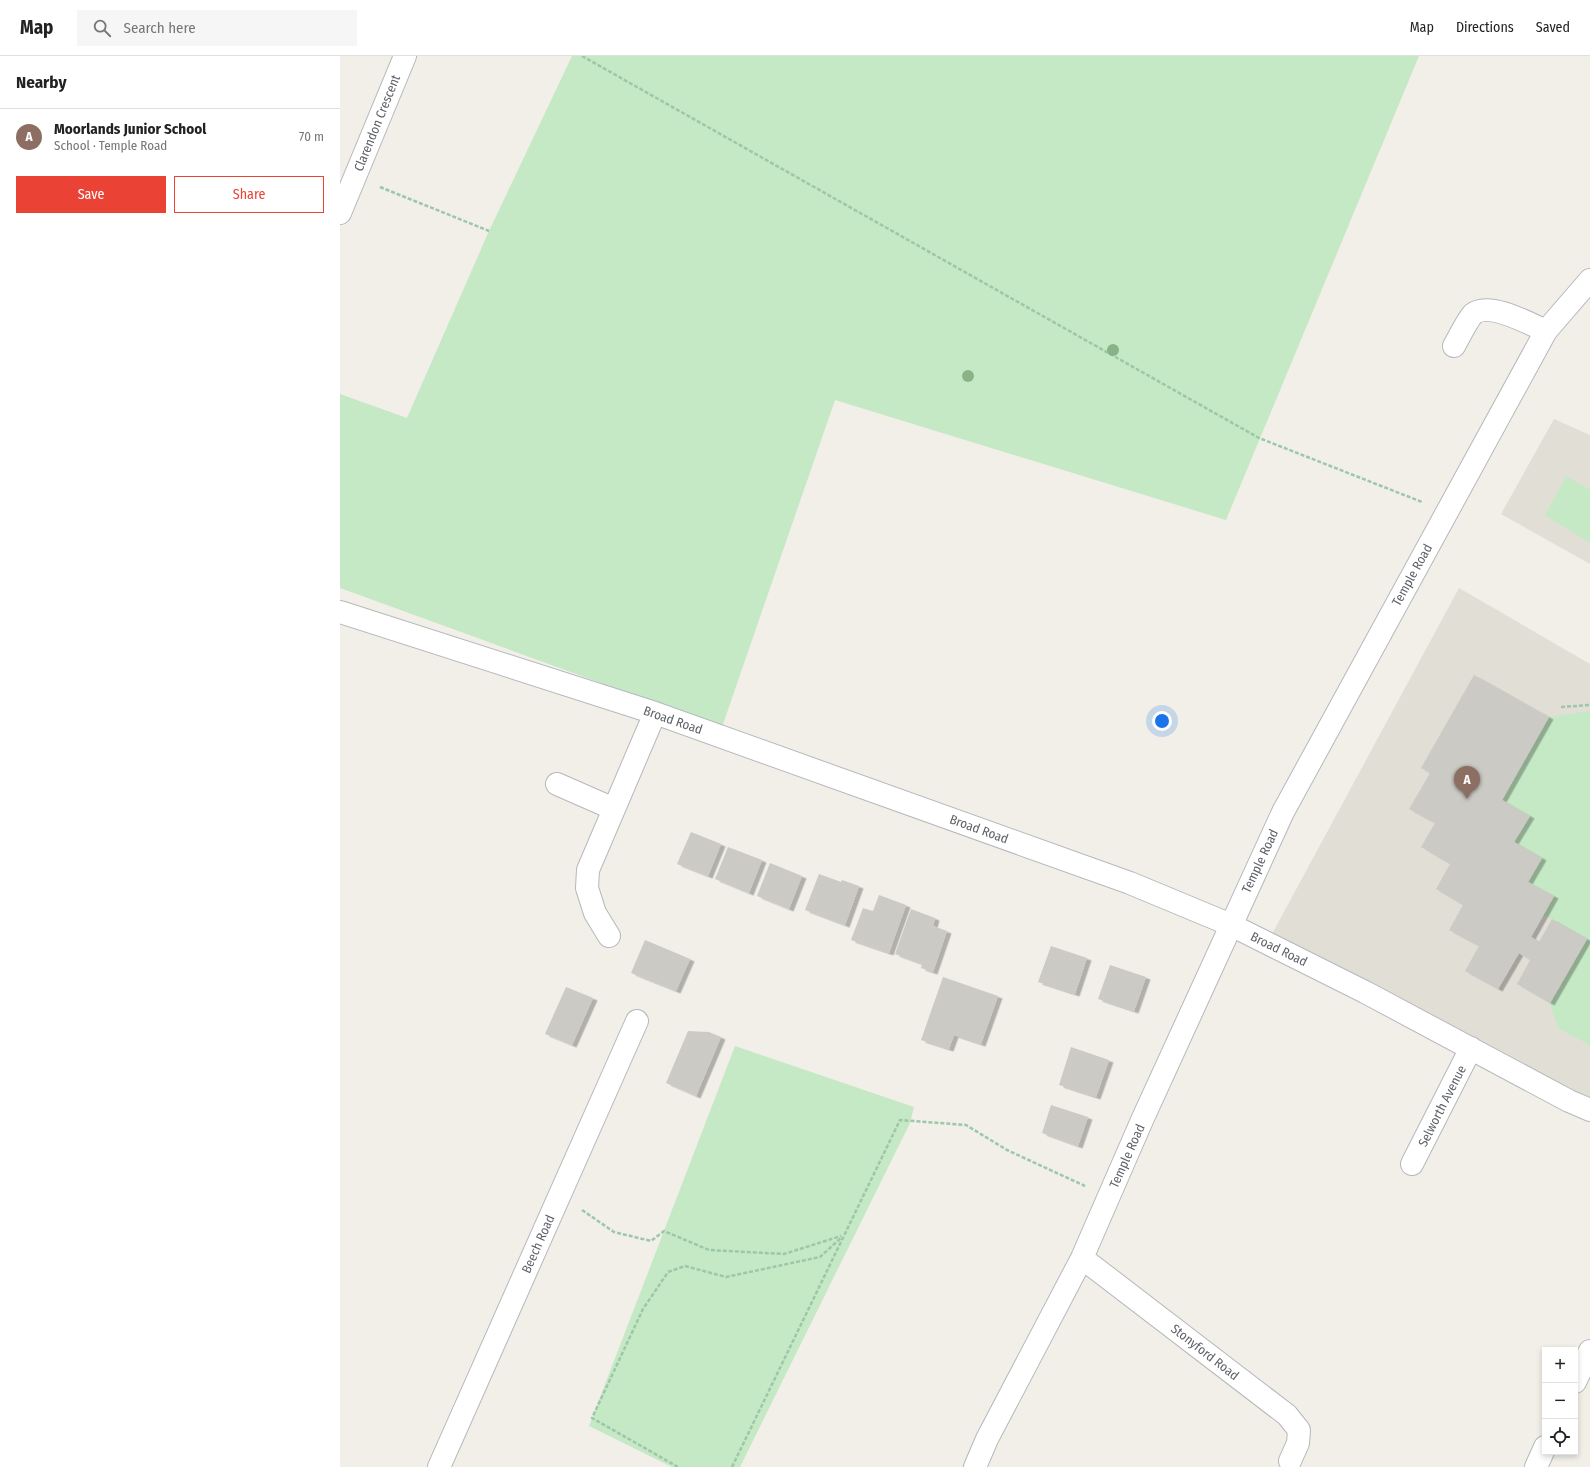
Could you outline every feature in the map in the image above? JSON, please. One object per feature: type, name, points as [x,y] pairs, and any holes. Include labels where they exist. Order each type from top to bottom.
[{"type":"street","name":"Clarendon Crescent","points":[[340,213],[405,56]]},
{"type":"street","name":"Temple Road","points":[[975,1467],[987,1439],[1082,1258],[1283,812],[1546,330],[1590,280]]},
{"type":"street","points":[[1454,346],[1474,314],[1485,309],[1502,312],[1546,330]]},
{"type":"street","name":"Broad Road","points":[[340,612],[655,713],[1130,883],[1231,925],[1365,992],[1569,1101],[1590,1110]]},
{"type":"street","points":[[609,936],[595,913],[586,888],[588,870],[655,713]]},
{"type":"street","points":[[557,784],[614,809]]},
{"type":"street","name":"Beech Road","points":[[439,1467],[638,1020]]},
{"type":"street","name":"Selworth Avenue","points":[[1412,1164],[1472,1048]]},
{"type":"street","name":"Stonyford Road","points":[[1082,1258],[1287,1415],[1299,1430],[1298,1443],[1290,1461]]},
{"type":"street","points":[[1578,1376],[1590,1351]]},
{"type":"street","points":[[1536,1467],[1542,1454]]},
{"type":"path","points":[[582,56],[1259,438],[1447,512]]},
{"type":"path","points":[[355,177],[489,231]]},
{"type":"path","points":[[1561,707],[1590,705]]},
{"type":"path","points":[[732,1467],[900,1120],[966,1125],[1007,1150],[1109,1197]]},
{"type":"path","points":[[560,1195],[614,1232],[651,1241],[664,1231],[709,1250],[784,1254],[844,1235]]},
{"type":"path","points":[[678,1467],[592,1418],[644,1309],[668,1272],[685,1266],[726,1277],[820,1257],[844,1235]]},
{"type":"shaded area","points":[[1554,419],[1590,435],[1590,564],[1501,514]]},
{"type":"shaded area","points":[[1459,588],[1590,664],[1590,1111],[1272,934]]},
{"type":"green space","points":[[572,56],[1419,56],[1226,520],[835,400],[722,727],[340,588],[340,394],[407,418],[489,231]]},
{"type":"green space","points":[[1566,476],[1590,490],[1590,543],[1545,515]]},
{"type":"green space","points":[[1590,711],[1590,1045],[1558,1028],[1550,1003],[1587,939],[1543,915],[1553,896],[1528,882],[1514,842],[1529,816],[1502,800],[1549,717]]},
{"type":"green space","points":[[735,1046],[914,1107],[910,1123],[740,1467],[672,1467],[589,1426]]},
{"type":"building","points":[[1474,675],[1549,717],[1502,800],[1530,816],[1514,842],[1542,858],[1528,882],[1554,896],[1531,937],[1539,942],[1552,919],[1587,939],[1550,1003],[1517,984],[1530,960],[1519,953],[1498,989],[1465,971],[1479,946],[1449,930],[1463,905],[1436,889],[1450,864],[1421,847],[1435,823],[1409,809],[1430,773],[1421,768]]},
{"type":"building","points":[[691,832],[721,844],[708,876],[677,864]]},
{"type":"building","points":[[728,847],[762,860],[749,893],[715,879]]},
{"type":"building","points":[[770,863],[802,876],[789,909],[757,896]]},
{"type":"building","points":[[819,874],[841,882],[842,880],[859,886],[845,925],[805,910]]},
{"type":"building","points":[[879,895],[906,905],[889,953],[851,940],[863,908],[873,911]]},
{"type":"building","points":[[911,909],[935,918],[933,926],[947,931],[933,972],[921,968],[922,964],[895,954]]},
{"type":"building","points":[[645,940],[690,959],[676,991],[631,973]]},
{"type":"building","points":[[1051,946],[1087,958],[1075,994],[1038,982]]},
{"type":"building","points":[[1110,965],[1146,977],[1134,1011],[1098,999]]},
{"type":"building","points":[[943,977],[998,996],[981,1044],[954,1035],[949,1049],[921,1040]]},
{"type":"building","points":[[566,987],[593,998],[572,1045],[545,1034]]},
{"type":"building","points":[[688,1031],[709,1032],[721,1037],[696,1096],[666,1083]]},
{"type":"building","points":[[1071,1047],[1109,1060],[1096,1097],[1059,1085]]},
{"type":"building","points":[[1051,1105],[1088,1117],[1078,1146],[1042,1133]]},
{"type":"place","name":"Moorlands Junior School","points":[[1467,799]]}]
